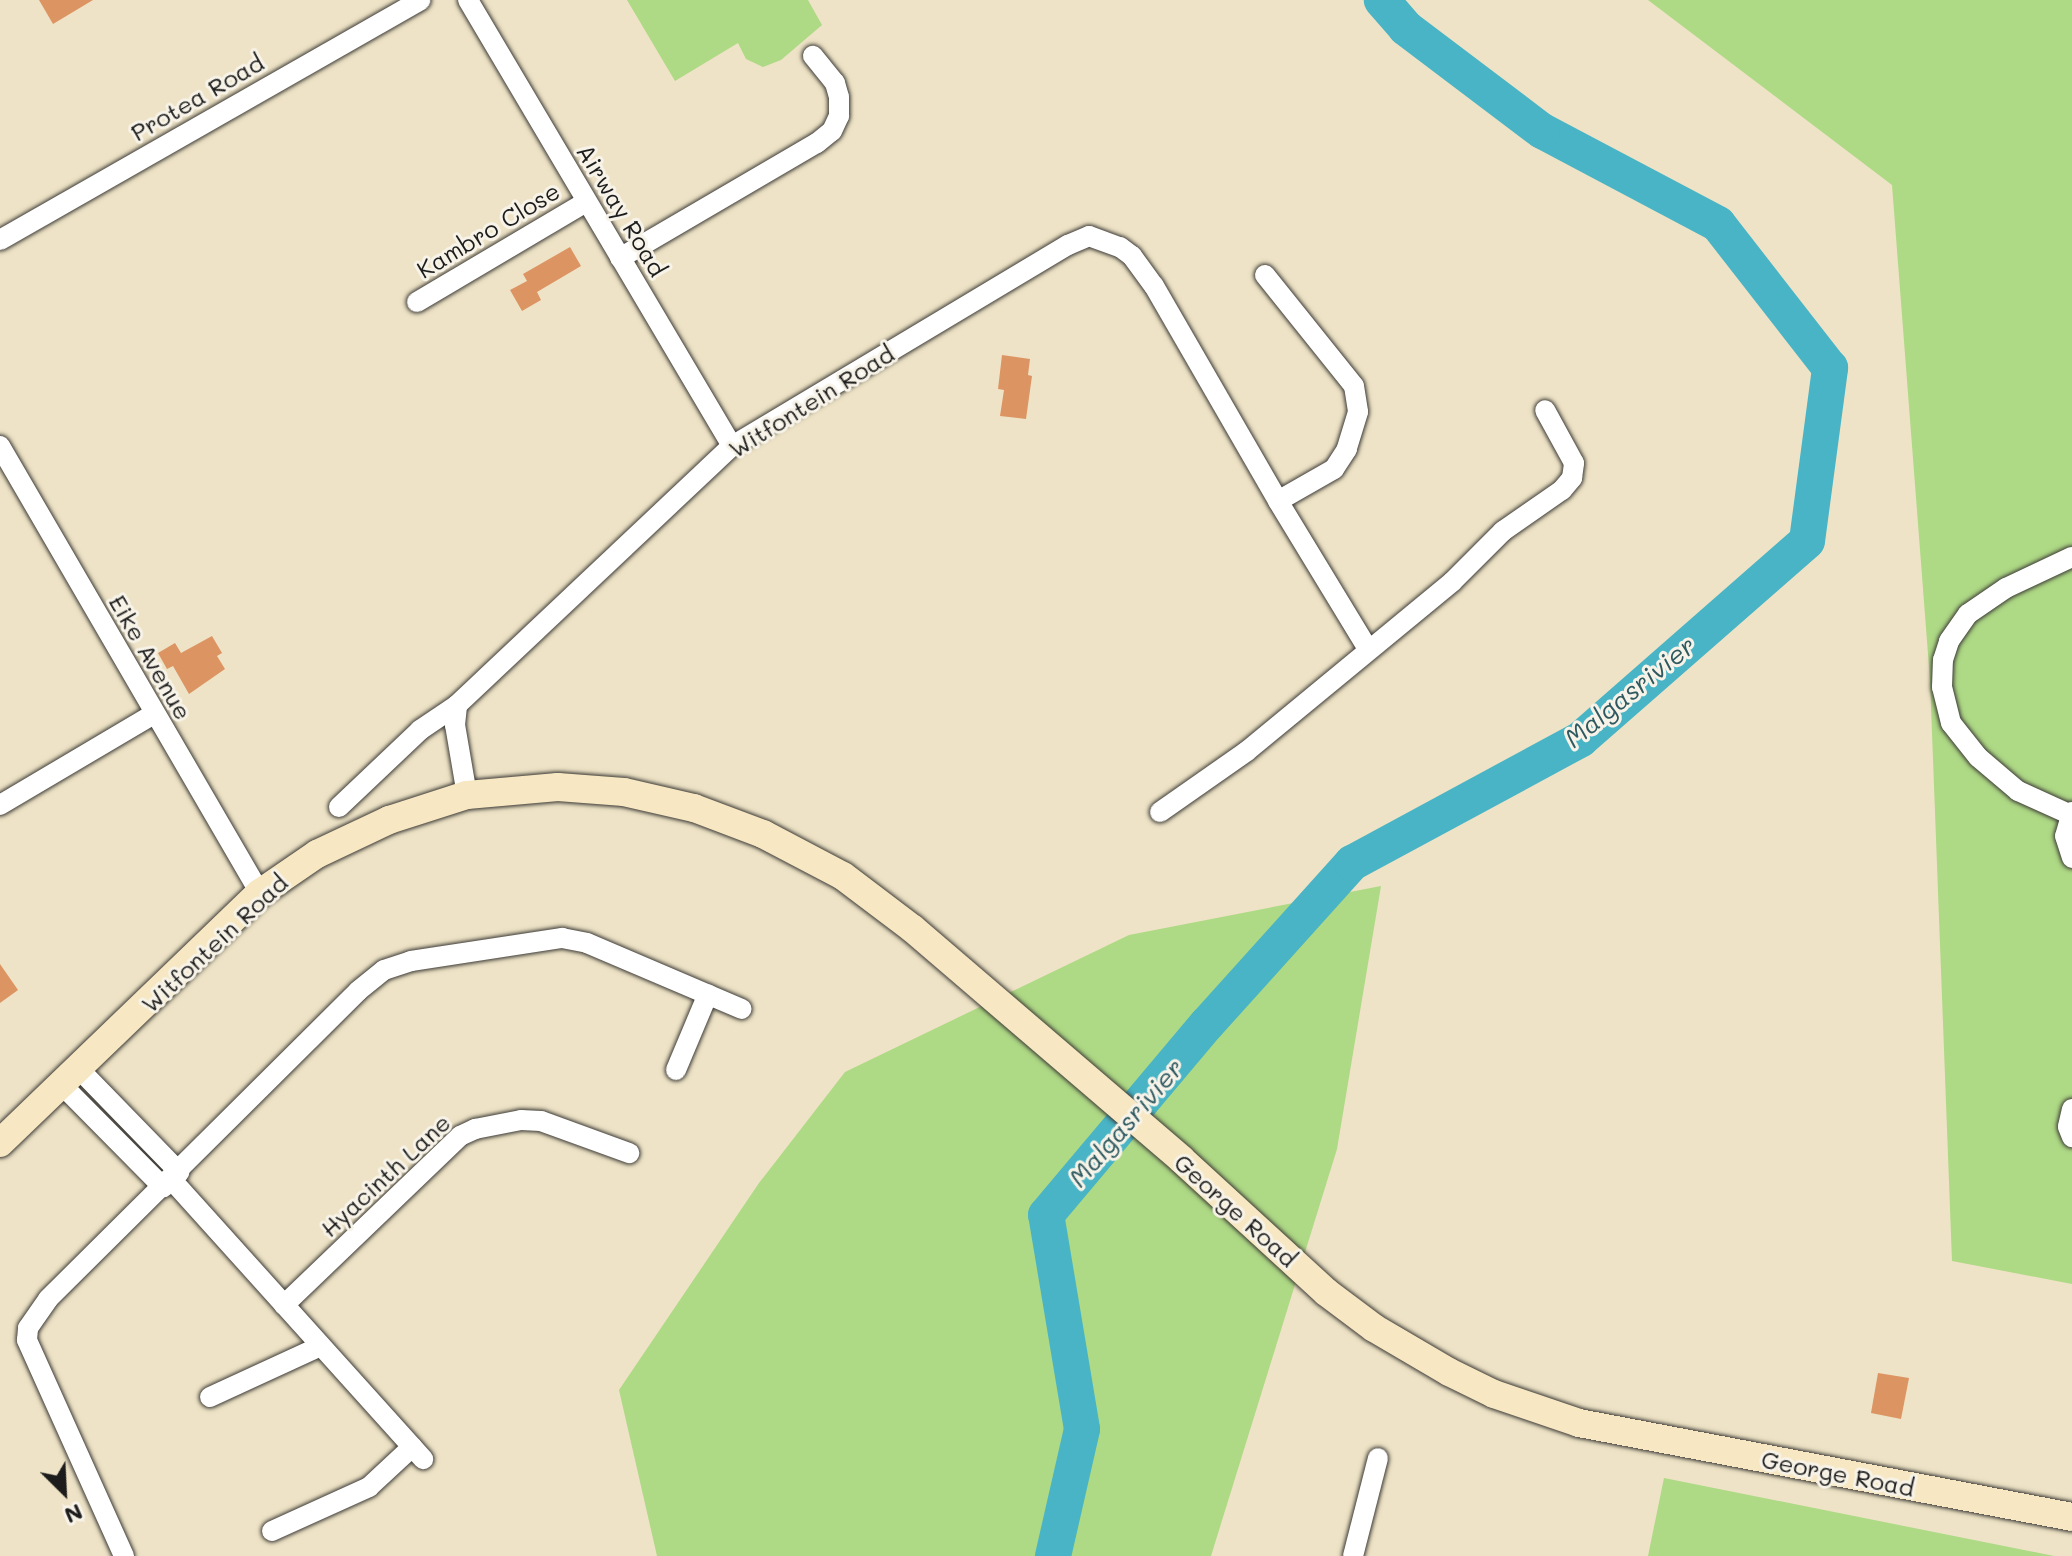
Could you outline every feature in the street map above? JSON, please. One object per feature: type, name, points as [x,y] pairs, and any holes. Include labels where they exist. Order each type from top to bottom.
[{"type":"main road","name":"George Road","points":[[467,795],[558,787],[624,792],[694,808],[763,834],[843,876],[913,929],[1181,1159],[1347,1309],[1407,1348],[1494,1394],[1579,1423],[1625,1433],[2072,1517]]},
{"type":"main road","name":"Witfontein Road","points":[[0,1143],[260,893],[317,854],[389,820],[467,795]]},
{"type":"street","name":"Protea Road","points":[[0,240],[420,0]]},
{"type":"street","name":"Airway Road","points":[[468,0],[732,446]]},
{"type":"street","points":[[620,258],[817,143],[832,131],[839,116],[839,97],[835,83],[813,56]]},
{"type":"street","name":"Kambro Close","points":[[417,302],[586,202]]},
{"type":"street","name":"Witfontein Road","points":[[339,807],[420,730],[457,705],[732,446],[1068,245],[1089,236],[1120,247],[1140,266],[1278,501]]},
{"type":"street","points":[[1265,275],[1340,364],[1354,386],[1358,401],[1347,449],[1334,469],[1278,501],[1368,649]]},
{"type":"street","points":[[1160,812],[1247,751],[1452,582],[1503,531],[1562,490],[1572,478],[1574,463],[1545,410]]},
{"type":"street","name":"Eike Avenue","points":[[0,446],[260,893]]},
{"type":"street","points":[[2072,557],[2006,588],[1968,614],[1949,641],[1943,660],[1942,687],[1951,723],[1978,757],[2018,791],[2071,813],[2065,836],[2072,858]]},
{"type":"street","points":[[457,705],[455,725],[467,795]]},
{"type":"street","points":[[0,805],[154,714]]},
{"type":"street","points":[[124,1556],[27,1340],[28,1328],[48,1299],[358,991],[384,970],[411,961],[562,938],[587,943],[742,1009]]},
{"type":"street","points":[[676,1070],[708,994]]},
{"type":"street","points":[[70,1077],[171,1179],[417,1453],[369,1487],[272,1531]]},
{"type":"street","points":[[2072,1109],[2068,1127],[2072,1137]]},
{"type":"street","name":"Hyacinth Lane","points":[[284,1305],[430,1163],[467,1132],[502,1123],[541,1121],[629,1153]]},
{"type":"street","points":[[210,1397],[321,1346]]},
{"type":"street","points":[[1353,1556],[1378,1458]]},
{"type":"green space","points":[[627,0],[808,0],[822,25],[781,60],[763,67],[746,59],[738,43],[675,81]]},
{"type":"green space","points":[[1648,0],[2072,0],[2072,1284],[1952,1261],[1930,680],[1892,185]]},
{"type":"green space","points":[[1381,886],[1337,1149],[1211,1556],[657,1556],[619,1390],[759,1183],[845,1072],[1129,935]]},
{"type":"green space","points":[[1664,1478],[2054,1556],[1648,1556]]},
{"type":"building","points":[[39,0],[93,0],[53,24]]},
{"type":"building","points":[[570,247],[581,266],[537,292],[541,300],[522,311],[510,290],[527,281],[523,274]]},
{"type":"building","points":[[1002,355],[1030,359],[1028,375],[1032,376],[1026,419],[1000,416],[1004,390],[998,389]]},
{"type":"building","points":[[212,636],[222,653],[217,656],[225,669],[189,694],[173,666],[167,669],[158,653],[175,643],[181,653]]},
{"type":"building","points":[[0,964],[18,990],[0,1003]]},
{"type":"building","points":[[1878,1373],[1909,1378],[1901,1419],[1871,1413]]},
{"type":"waterway","name":"Malgasrivier","points":[[1053,1556],[1082,1429],[1046,1215],[1207,1024],[1352,863],[1581,739],[1807,541],[1830,368],[1718,224],[1542,131],[1406,28],[1382,0]]}]
